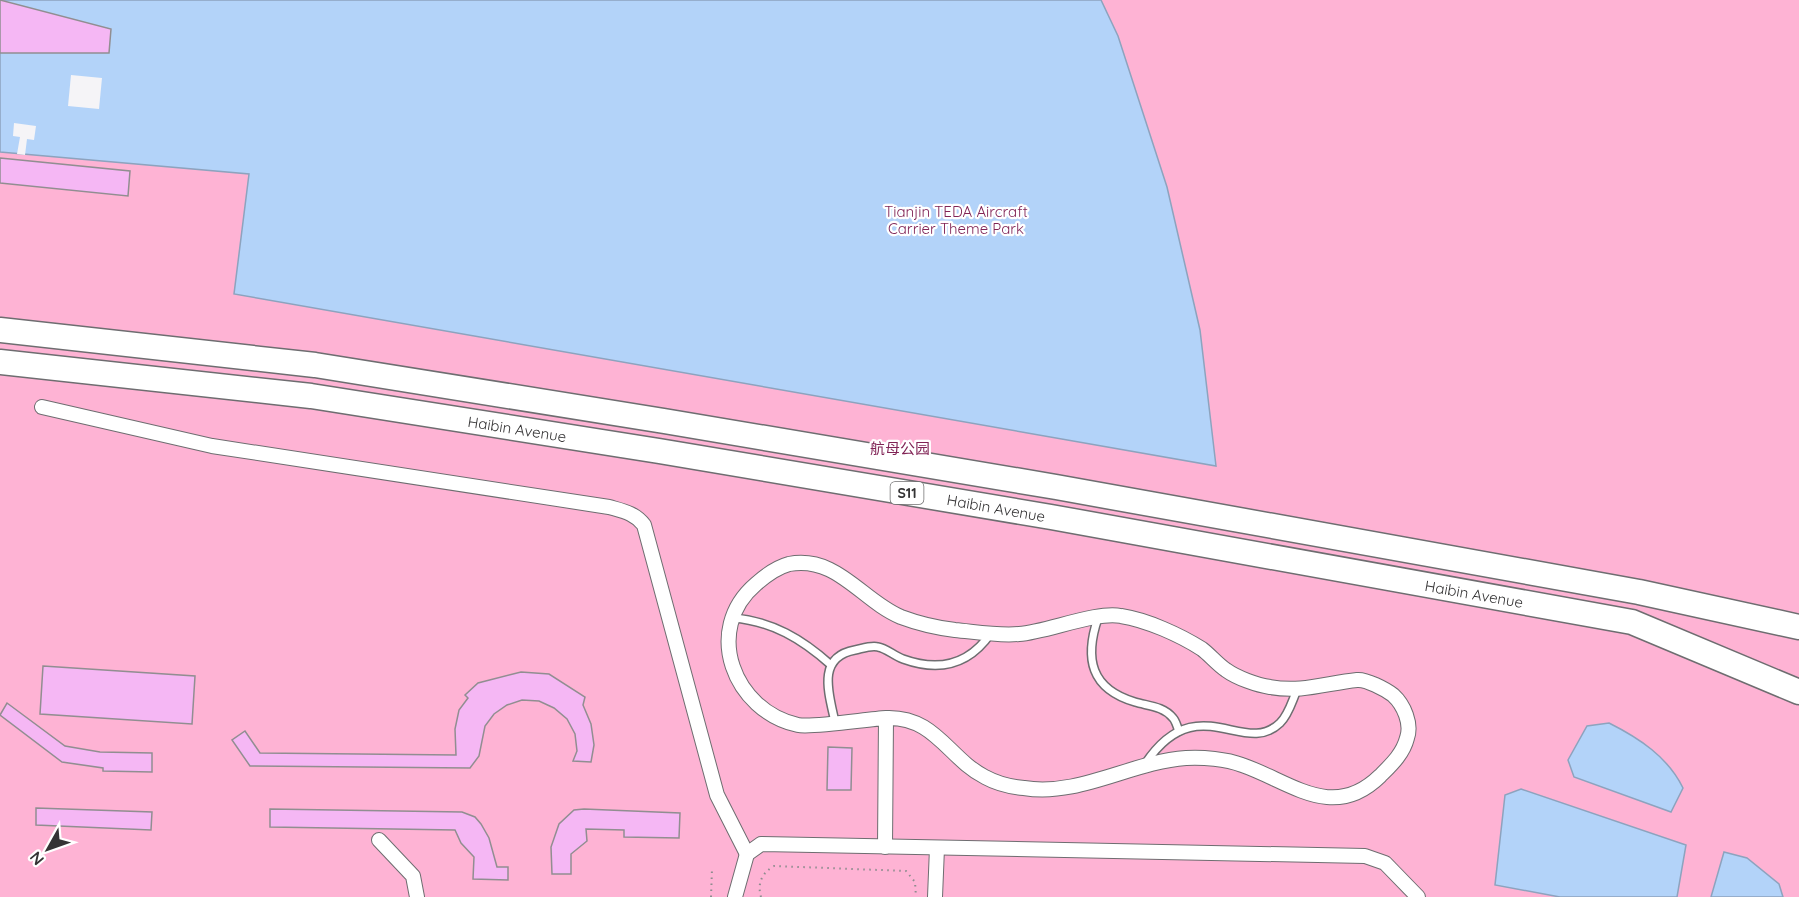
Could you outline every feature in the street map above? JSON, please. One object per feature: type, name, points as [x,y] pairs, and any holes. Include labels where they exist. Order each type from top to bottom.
[{"type":"highway","name":"Haibin Avenue","points":[[0,330],[315,365],[664,421],[1056,487],[1639,592],[1799,627]]},
{"type":"highway","name":"Haibin Avenue","points":[[0,362],[311,396],[648,449],[1051,518],[1632,622],[1799,692]]},
{"type":"street","points":[[42,407],[212,446],[630,512],[644,525],[717,795],[747,854]]},
{"type":"street","points":[[805,563],[840,572],[861,591],[900,616],[949,629],[1018,634],[1116,614],[1146,623],[1201,649],[1228,672],[1268,687],[1297,690],[1361,679],[1394,696],[1409,722],[1407,739],[1395,761],[1366,790],[1342,799],[1314,795],[1238,763],[1191,758],[1145,764],[1053,792],[1020,788],[985,777],[933,732],[910,721],[886,718],[801,726],[767,712],[744,688],[732,668],[726,642],[731,618],[747,592],[763,578],[786,564],[805,563]]},
{"type":"street","points":[[885,847],[886,718]]},
{"type":"street","points":[[379,840],[394,853],[413,876],[417,897]]},
{"type":"street","points":[[735,897],[747,854],[761,844],[1365,856],[1384,863],[1418,897]]},
{"type":"street","points":[[935,897],[937,848]]},
{"type":"lane","points":[[731,618],[746,619],[785,631],[831,664]]},
{"type":"lane","points":[[1098,618],[1091,666],[1101,682],[1111,694],[1157,707],[1167,713],[1174,718],[1179,731]]},
{"type":"lane","points":[[835,722],[827,685],[828,670],[831,664],[848,651],[877,646],[919,664],[957,663],[981,648],[991,632]]},
{"type":"lane","points":[[1145,764],[1156,747],[1179,731],[1196,725],[1238,732],[1262,732],[1278,725],[1286,716],[1297,690]]},
{"type":"path","points":[[760,897],[760,881],[764,873],[774,866],[906,871],[915,882],[916,897]]},
{"type":"path","points":[[711,897],[712,869]]},
{"type":"green space","name":"航母公园","points":[[0,0],[1799,0],[1799,897],[0,897]]},
{"type":"water","name":"Tianjin TEDA Aircraft Carrier Theme Park","points":[[0,0],[1101,0],[1118,36],[1167,187],[1200,330],[1216,466],[234,294],[249,174],[0,152]]},
{"type":"water","points":[[1609,723],[1652,750],[1677,777],[1683,788],[1671,812],[1574,777],[1568,760],[1587,726]]},
{"type":"water","points":[[1521,789],[1686,845],[1677,897],[1560,897],[1495,885],[1505,795]]},
{"type":"water","points":[[1724,852],[1747,858],[1779,884],[1783,897],[1711,897]]},
{"type":"pier","points":[[71,75],[102,78],[99,109],[68,106]]},
{"type":"pier","points":[[14,123],[36,126],[34,140],[27,139],[25,155],[17,154],[20,137],[13,136]]},
{"type":"building","points":[[0,0],[111,29],[109,53],[0,53]]},
{"type":"building","points":[[0,158],[130,171],[128,196],[0,183]]},
{"type":"building","points":[[43,666],[195,676],[192,724],[40,714]]},
{"type":"building","points":[[521,672],[549,674],[585,697],[583,705],[591,724],[594,745],[591,762],[573,761],[577,751],[575,734],[567,719],[554,708],[539,701],[522,700],[507,705],[494,714],[485,726],[479,756],[470,768],[250,766],[232,740],[245,731],[260,753],[456,755],[455,729],[459,710],[468,698],[465,695],[478,683]]},
{"type":"building","points":[[7,703],[65,746],[100,752],[152,753],[152,772],[103,771],[103,768],[62,762],[0,715]]},
{"type":"building","points":[[828,747],[852,748],[851,790],[827,790]]},
{"type":"building","points":[[36,808],[152,812],[151,830],[36,825]]},
{"type":"building","points":[[270,809],[462,812],[475,817],[481,824],[489,838],[497,867],[508,867],[508,880],[473,879],[474,857],[461,843],[455,830],[270,827]]},
{"type":"building","points":[[574,810],[680,813],[679,838],[624,837],[624,830],[586,829],[587,841],[571,854],[571,874],[552,874],[551,847],[559,824]]}]
